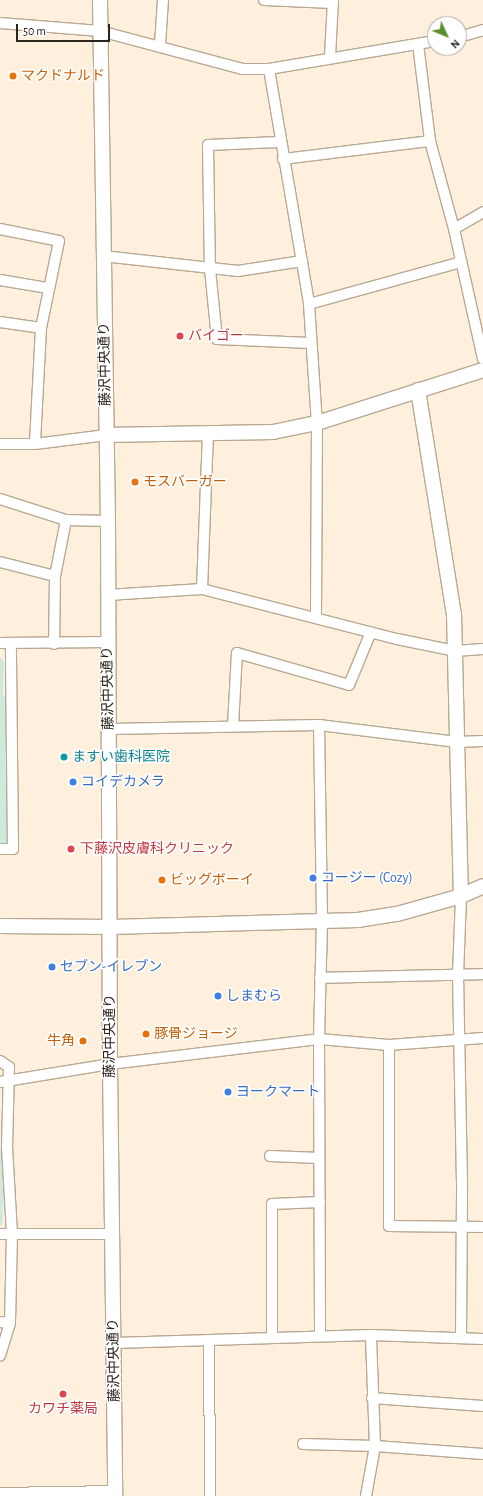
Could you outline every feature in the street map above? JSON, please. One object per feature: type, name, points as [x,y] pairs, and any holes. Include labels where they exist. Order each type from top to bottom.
[{"type":"street","name":"藤沢中央通り","points":[[100,0],[108,521],[110,1064],[115,1494]]},
{"type":"street","points":[[160,45],[163,0]]},
{"type":"street","points":[[264,0],[333,2],[330,56]]},
{"type":"street","points":[[0,23],[100,31],[160,45],[243,69],[268,69],[330,56],[427,42]]},
{"type":"street","points":[[467,35],[483,30]]},
{"type":"street","points":[[418,44],[430,141],[454,229],[483,359]]},
{"type":"street","points":[[268,69],[309,304],[310,343],[317,424],[316,616]]},
{"type":"street","points":[[283,159],[430,141]]},
{"type":"street","points":[[280,142],[208,145],[210,269],[217,340],[310,343]]},
{"type":"street","points":[[454,229],[483,212]]},
{"type":"street","points":[[0,229],[59,241],[48,288],[41,328],[35,444]]},
{"type":"street","points":[[103,256],[238,271],[302,261]]},
{"type":"street","points":[[309,304],[461,262]]},
{"type":"street","points":[[0,280],[48,288]]},
{"type":"street","points":[[0,322],[41,328]]},
{"type":"street","points":[[0,444],[35,444],[106,435],[273,432],[317,424],[483,370]]},
{"type":"street","points":[[418,390],[454,614],[461,896],[458,976],[461,1338]]},
{"type":"street","points":[[202,589],[208,432]]},
{"type":"street","points":[[0,499],[66,520],[108,521]]},
{"type":"street","points":[[54,644],[55,576],[66,520]]},
{"type":"street","points":[[0,562],[55,576]]},
{"type":"street","points":[[108,595],[202,589],[316,616],[371,632],[455,651],[483,649]]},
{"type":"street","points":[[232,726],[237,654],[349,685],[371,632]]},
{"type":"street","points":[[0,643],[54,644],[108,642]]},
{"type":"street","points":[[0,849],[13,849],[11,644]]},
{"type":"street","points":[[318,725],[322,922],[319,1039],[320,1336]]},
{"type":"street","points":[[109,729],[318,725],[457,742],[483,741]]},
{"type":"street","points":[[0,926],[110,926],[322,922],[397,914],[461,896],[483,886]]},
{"type":"street","points":[[320,978],[458,976],[483,974]]},
{"type":"street","points":[[5,1082],[110,1064],[319,1039],[389,1045],[483,1038]]},
{"type":"street","points":[[389,1045],[389,1226],[461,1228],[483,1227]]},
{"type":"street","points":[[0,1061],[9,1067],[5,1082],[4,1147],[12,1234],[5,1322],[0,1356]]},
{"type":"street","points":[[270,1156],[319,1158]]},
{"type":"street","points":[[272,1337],[272,1204],[320,1202]]},
{"type":"street","points":[[0,1234],[112,1234]]},
{"type":"street","points":[[366,1496],[375,1446],[372,1398],[371,1335]]},
{"type":"street","points":[[114,1343],[371,1335],[483,1339]]},
{"type":"street","points":[[209,1341],[210,1496]]},
{"type":"street","points":[[372,1398],[483,1406]]},
{"type":"street","points":[[303,1444],[375,1446],[483,1454]]},
{"type":"street","points":[[0,1492],[45,1494],[115,1494]]},
{"type":"green space","points":[[0,657],[4,662],[3,696],[11,700],[9,845],[0,846]]},
{"type":"green space","points":[[0,1147],[7,1147],[2,1225],[0,1225]]},
{"type":"place","name":"マクドナルド","points":[[13,76]]},
{"type":"place","name":"バイゴー","points":[[180,336]]},
{"type":"place","name":"モスバーガー","points":[[135,482]]},
{"type":"place","name":"ますい歯科医院","points":[[64,757]]},
{"type":"place","name":"コイデカメラ","points":[[73,782]]},
{"type":"place","name":"下藤沢皮膚科クリニック","points":[[71,849]]},
{"type":"place","name":"コージー (Cozy)","points":[[313,878]]},
{"type":"place","name":"ビッグボーイ","points":[[162,880]]},
{"type":"place","name":"セブン-イレブン","points":[[52,967]]},
{"type":"place","name":"しまむら","points":[[218,996]]},
{"type":"place","name":"豚骨ジョージ","points":[[146,1034]]},
{"type":"place","name":"牛角","points":[[83,1041]]},
{"type":"place","name":"ヨークマート","points":[[228,1092]]},
{"type":"place","name":"カワチ薬局","points":[[63,1394]]}]
